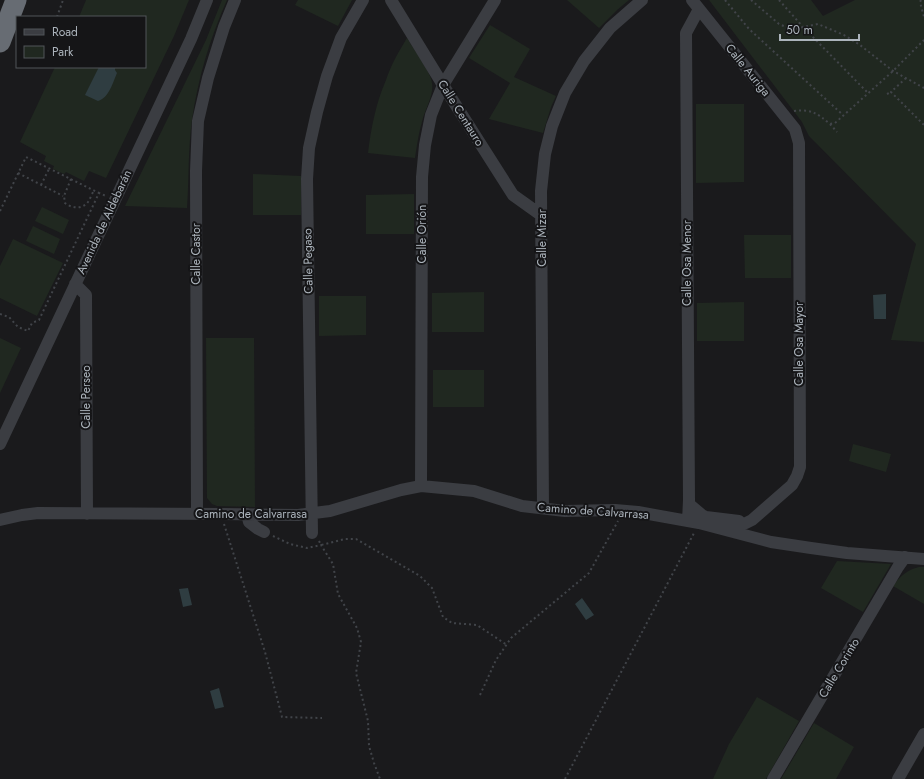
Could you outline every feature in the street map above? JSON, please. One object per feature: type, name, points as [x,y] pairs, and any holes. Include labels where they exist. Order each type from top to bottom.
[{"type":"highway","points":[[0,42],[16,0]]},
{"type":"street","name":"Avenida de Aldebarán","points":[[0,444],[191,39],[207,0]]},
{"type":"street","name":"Calle Castor","points":[[197,514],[196,171],[198,121],[208,78],[224,27],[236,0]]},
{"type":"street","name":"Calle Pegaso","points":[[312,533],[307,179],[309,148],[323,90],[341,38],[363,0]]},
{"type":"street","name":"Calle Centauro","points":[[391,0],[513,195],[542,215]]},
{"type":"street","name":"Calle Orión","points":[[421,486],[422,177],[425,145],[431,115],[443,85],[495,0]]},
{"type":"street","name":"Calle Mizar","points":[[543,508],[542,191],[544,154],[552,126],[565,93],[584,61],[610,28],[642,0]]},
{"type":"street","name":"Calle Auriga","points":[[695,5],[795,129],[799,143]]},
{"type":"street","name":"Calle Osa Menor","points":[[695,5],[686,33],[689,504],[709,523]]},
{"type":"street","name":"Calle Osa Mayor","points":[[709,523],[729,525],[746,523],[752,520],[792,485],[800,467],[799,143]]},
{"type":"street","name":"Calle Perseo","points":[[75,284],[86,295],[87,514]]},
{"type":"street","name":"Camino de Calvarrasa","points":[[0,520],[22,515],[38,514],[298,515],[330,511],[401,490],[421,486],[474,491],[522,506],[565,511],[621,510],[638,512],[709,523],[772,542],[847,553],[924,559]]},
{"type":"street","points":[[689,504],[702,514],[709,523]]},
{"type":"street","points":[[247,514],[249,522],[264,532]]},
{"type":"street","name":"Calle Corinto","points":[[773,779],[905,557]]},
{"type":"street","points":[[898,779],[924,734]]},
{"type":"path","points":[[57,16],[63,0]]},
{"type":"path","points":[[725,0],[749,29],[844,116]]},
{"type":"path","points":[[751,0],[779,24],[786,28],[794,29],[818,24],[844,35],[860,45],[893,71],[924,88]]},
{"type":"path","points":[[779,0],[803,27],[868,93]]},
{"type":"path","points":[[921,0],[920,2],[924,17]]},
{"type":"path","points":[[830,124],[835,123],[844,116],[924,40]]},
{"type":"path","points":[[888,94],[906,78]]},
{"type":"path","points":[[891,92],[924,125]]},
{"type":"path","points":[[782,112],[804,110],[819,114],[837,132]]},
{"type":"path","points":[[0,211],[26,157],[108,198]]},
{"type":"path","points":[[41,185],[49,169]]},
{"type":"path","points":[[18,174],[64,196]]},
{"type":"path","points":[[71,180],[64,196],[65,203],[69,206],[81,207],[87,203],[94,190]]},
{"type":"path","points":[[0,314],[9,317],[18,327],[28,331],[32,323],[39,320],[99,193]]},
{"type":"path","points":[[480,695],[496,660],[511,638],[589,573],[617,523],[621,510]]},
{"type":"path","points":[[221,514],[265,652],[282,717],[322,718]]},
{"type":"path","points":[[565,779],[709,523]]},
{"type":"path","points":[[264,532],[290,544],[307,548],[345,539],[356,539],[420,576],[432,588],[443,617],[452,623],[477,625],[507,644]]},
{"type":"path","points":[[312,533],[333,564],[338,594],[357,628],[361,642],[356,673],[368,721],[369,746],[380,779]]},
{"type":"green space","points":[[86,0],[189,0],[174,36],[106,178],[89,171],[84,181],[66,172],[64,174],[53,169],[54,166],[44,161],[46,156],[20,142],[55,68],[146,68],[146,16],[79,16]]},
{"type":"green space","points":[[222,0],[227,0],[205,58],[192,120],[187,208],[125,206],[206,40]]},
{"type":"green space","points":[[298,0],[352,0],[338,26],[295,5]]},
{"type":"green space","points":[[567,0],[629,0],[599,28]]},
{"type":"green space","points":[[709,0],[811,0],[823,16],[855,0],[924,0],[924,342],[891,340],[916,244],[809,136],[802,122]]},
{"type":"green space","points":[[490,25],[530,49],[514,77],[556,96],[543,133],[489,119],[510,83],[469,58]]},
{"type":"green space","points":[[407,38],[429,73],[432,83],[431,96],[420,128],[415,158],[368,153],[372,125],[379,98],[388,74]]},
{"type":"green space","points":[[696,104],[744,104],[744,182],[696,183]]},
{"type":"green space","points":[[253,174],[301,176],[301,215],[253,215]]},
{"type":"green space","points":[[414,194],[414,234],[366,234],[366,195]]},
{"type":"green space","points":[[42,207],[69,220],[63,234],[35,221]]},
{"type":"green space","points":[[33,226],[60,239],[54,254],[26,241]]},
{"type":"green space","points":[[744,235],[791,235],[791,278],[745,278]]},
{"type":"green space","points":[[13,239],[63,263],[37,316],[0,298],[0,266]]},
{"type":"green space","points":[[484,292],[484,332],[432,332],[432,293]]},
{"type":"green space","points":[[319,296],[366,296],[366,335],[319,336]]},
{"type":"green space","points":[[744,302],[744,341],[697,341],[697,303]]},
{"type":"green space","points":[[0,338],[21,348],[0,393]]},
{"type":"green space","points":[[206,338],[254,338],[255,507],[217,506],[212,504],[207,498]]},
{"type":"green space","points":[[433,370],[484,370],[484,407],[433,407]]},
{"type":"green space","points":[[853,444],[891,454],[886,472],[849,461]]},
{"type":"green space","points":[[837,561],[891,564],[863,612],[821,588]]},
{"type":"green space","points":[[919,567],[924,567],[924,604],[893,586],[904,574]]},
{"type":"green space","points":[[757,697],[799,721],[766,779],[713,779],[729,744]]},
{"type":"green space","points":[[814,723],[854,747],[836,779],[781,779]]},
{"type":"shaded area","points":[[98,68],[115,68],[117,73],[105,97],[98,101],[85,95]]},
{"type":"shaded area","points":[[886,294],[886,319],[874,319],[873,295]]},
{"type":"shaded area","points":[[188,588],[192,605],[183,607],[179,589]]},
{"type":"shaded area","points":[[582,598],[594,615],[586,620],[575,604]]},
{"type":"shaded area","points":[[219,688],[224,707],[215,709],[210,691]]}]
